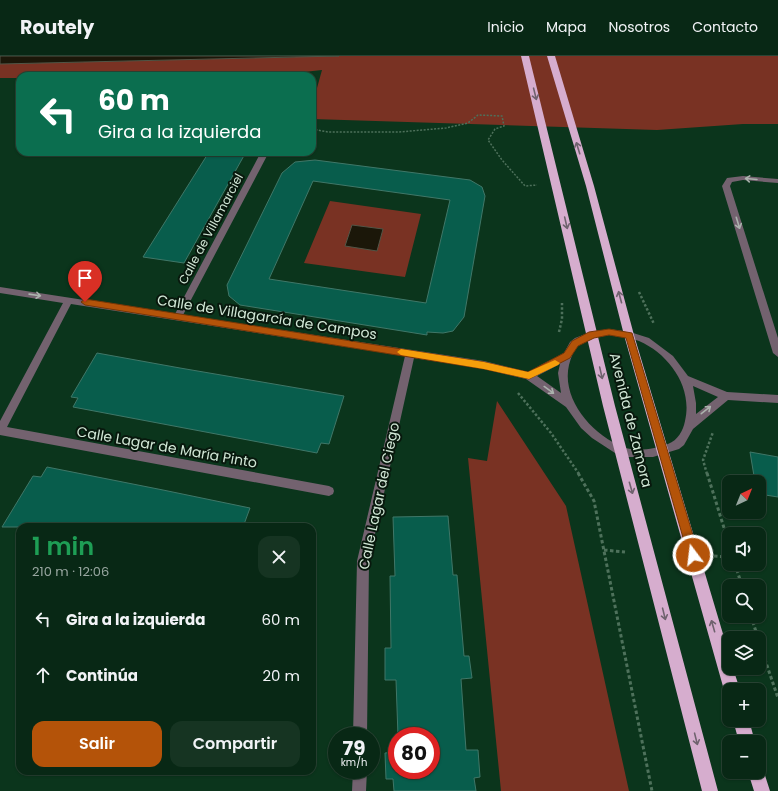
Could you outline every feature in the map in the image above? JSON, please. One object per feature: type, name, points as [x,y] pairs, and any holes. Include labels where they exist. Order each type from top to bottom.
[{"type":"highway","name":"Avenida de Zamora","points":[[525,56],[620,450],[710,791]]},
{"type":"highway","name":"Avenida de Zamora","points":[[551,56],[590,186],[629,335],[664,450],[730,683]]},
{"type":"highway","points":[[758,779],[762,791]]},
{"type":"street","name":"Calle de Villamarciel","points":[[178,317],[263,156]]},
{"type":"street","points":[[778,181],[743,178],[730,180],[726,186],[778,353]]},
{"type":"street","name":"Calle de Villagarcía de Campos","points":[[0,290],[484,365],[529,376],[569,404]]},
{"type":"street","points":[[0,431],[69,300]]},
{"type":"street","points":[[689,426],[692,412],[692,395],[685,379],[677,366],[649,342],[629,335],[609,332],[592,335],[575,343],[563,366],[562,380],[569,404],[590,431],[603,441],[620,450],[643,454],[664,450],[679,443],[689,426],[703,413],[726,396]]},
{"type":"street","name":"Calle Lagar del Ciego","points":[[360,727],[363,561],[410,353]]},
{"type":"street","points":[[529,376],[567,356]]},
{"type":"street","points":[[685,379],[726,396],[778,400]]},
{"type":"street","name":"Calle Lagar de María Pinto","points":[[0,431],[329,491]]},
{"type":"street","points":[[359,791],[360,779]]},
{"type":"path","points":[[316,130],[328,132],[399,132],[446,128],[468,123],[478,115],[502,116],[504,126],[495,129],[488,140],[502,160],[525,186],[542,185]]},
{"type":"path","points":[[637,287],[655,326]]},
{"type":"path","points":[[558,336],[562,319],[562,300]]},
{"type":"path","points":[[517,391],[523,402],[542,421],[560,444],[580,474],[594,501],[652,791]]},
{"type":"path","points":[[715,426],[703,460],[724,527]]},
{"type":"path","points":[[766,663],[778,698]]},
{"type":"shaded area","points":[[0,56],[339,56],[0,64]]},
{"type":"shaded area","points":[[339,56],[778,56],[778,124],[743,124],[657,130],[316,119],[316,92],[322,70],[304,72],[16,72],[16,78],[0,78],[0,64]]},
{"type":"shaded area","points":[[330,201],[421,214],[405,277],[304,263]]},
{"type":"shaded area","points":[[352,225],[383,229],[377,251],[345,246]]},
{"type":"shaded area","points":[[497,401],[566,506],[629,791],[501,791],[468,458],[487,461]]},
{"type":"building","points":[[206,156],[244,156],[184,263],[143,257]]},
{"type":"building","points":[[315,160],[470,180],[482,187],[485,196],[464,317],[453,331],[443,333],[427,332],[427,335],[240,305],[229,296],[227,285],[282,173],[295,162]],"holes":[[[313,181],[450,200],[426,303],[269,279]]]},
{"type":"building","points":[[97,353],[344,396],[329,444],[321,443],[317,453],[73,407],[78,398],[71,397]]},
{"type":"building","points":[[750,452],[778,457],[778,497],[766,495],[766,475],[754,475]]},
{"type":"building","points":[[47,467],[250,508],[244,523],[16,523],[16,527],[2,527],[33,476],[41,477]]},
{"type":"building","points":[[448,516],[453,575],[457,575],[464,656],[469,656],[472,678],[461,679],[466,750],[478,750],[480,777],[474,778],[476,791],[394,791],[393,779],[440,779],[440,727],[398,727],[396,680],[385,680],[385,648],[391,648],[390,576],[395,576],[393,517]]},
{"type":"building","points":[[385,753],[388,753],[388,779],[386,779]]},
{"type":"slow traffic","points":[[401,352],[484,365],[529,376],[555,363]]},
{"type":"route","points":[[85,302],[484,365],[529,376],[567,356],[575,343],[592,335],[609,332],[629,335],[664,450],[693,555]]}]
